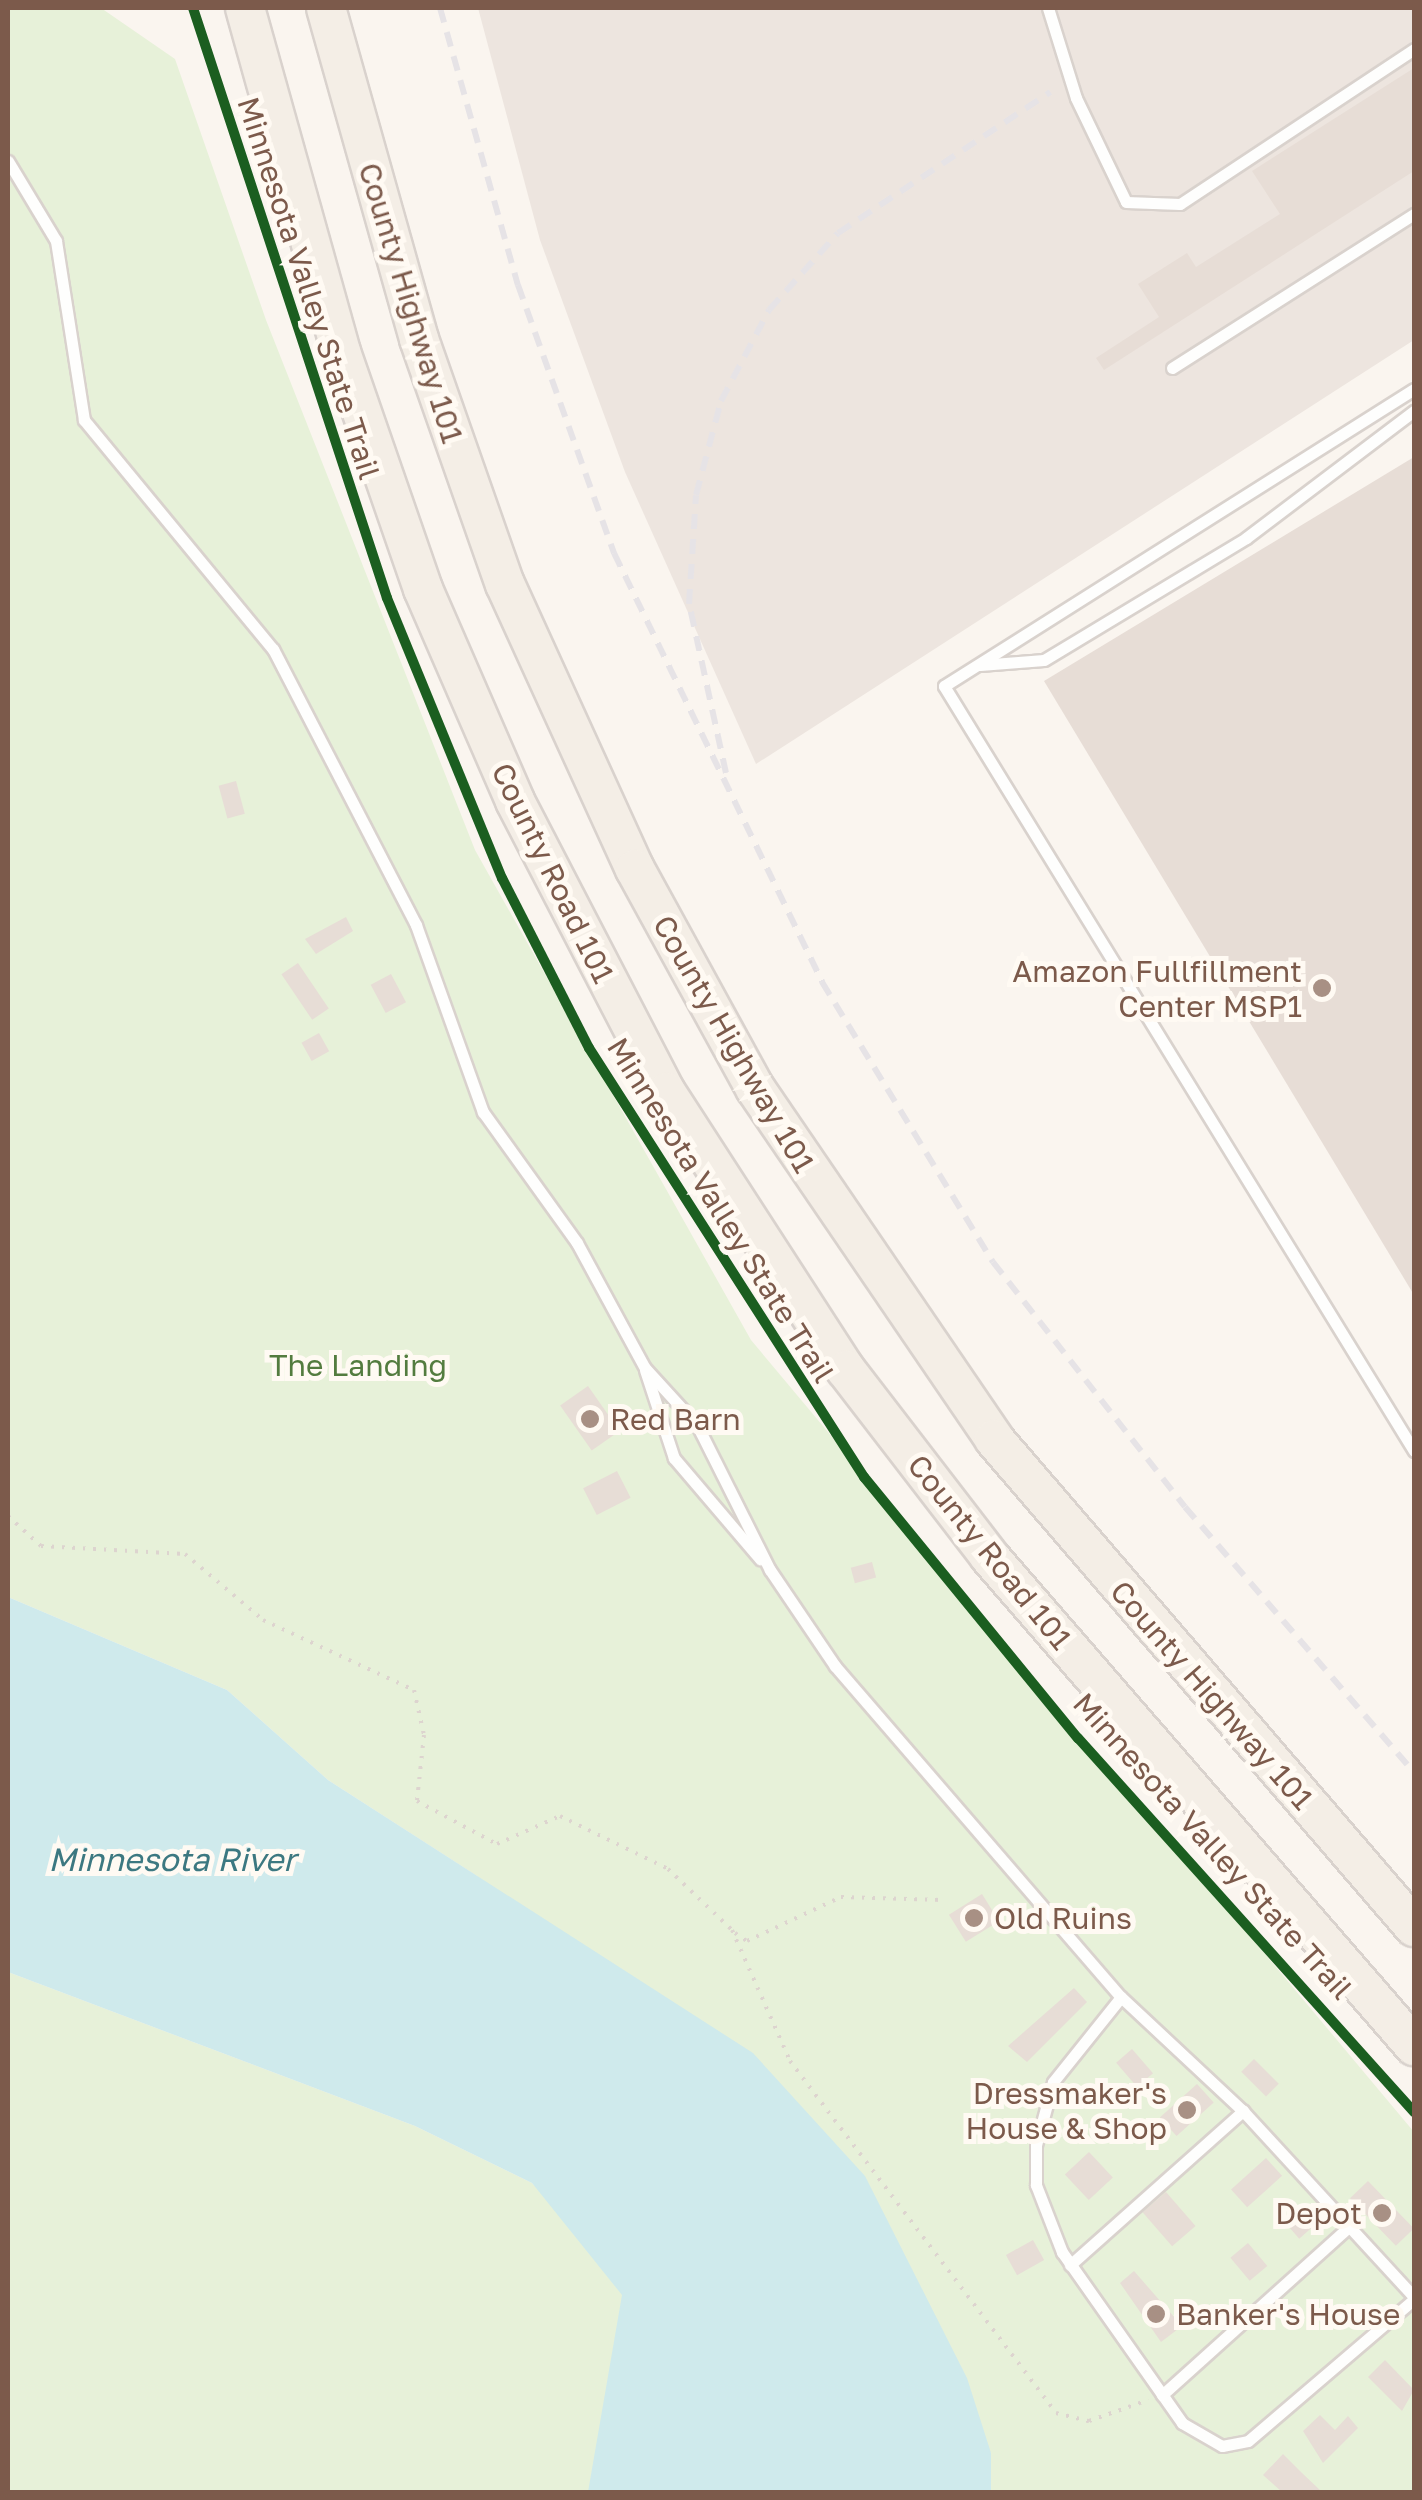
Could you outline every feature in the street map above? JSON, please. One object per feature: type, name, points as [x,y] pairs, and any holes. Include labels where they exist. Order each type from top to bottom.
[{"type":"main road","name":"County Road 101","points":[[245,8],[342,352],[424,588],[523,819],[666,1092],[835,1354],[989,1556],[1414,2046]]},
{"type":"main road","name":"County Highway 101","points":[[326,8],[419,340],[505,584],[628,854],[755,1088],[994,1439],[1414,1928]]},
{"type":"lane","points":[[1048,8],[1076,98],[1126,202],[1180,204],[1414,49]]},
{"type":"lane","points":[[8,161],[56,241],[84,420],[273,649],[416,925],[483,1112],[577,1243],[645,1368],[674,1458],[770,1570],[835,1666],[1122,1997],[1243,2111],[1414,2298],[1248,2441],[1197,2438],[1070,2265],[1041,2206],[1036,2145],[1063,2065],[1122,1997]]},
{"type":"lane","points":[[1172,368],[1414,214]]},
{"type":"lane","points":[[1414,389],[944,686],[1414,1451]]},
{"type":"lane","points":[[978,665],[1044,660],[1246,538],[1414,411]]},
{"type":"lane","points":[[645,1368],[697,1425],[770,1570]]},
{"type":"lane","points":[[1070,2265],[1243,2111]]},
{"type":"lane","points":[[1162,2395],[1351,2226]]},
{"type":"path","points":[[8,1516],[40,1546],[185,1554],[263,1620],[414,1690],[424,1735],[418,1801],[496,1844],[560,1816],[604,1834],[668,1869],[747,1942],[841,1897],[942,1900]]},
{"type":"path","points":[[732,1930],[790,2061],[1056,2414],[1090,2421],[1162,2395]]},
{"type":"shaded area","points":[[478,8],[1414,8],[1414,340],[756,764],[625,472],[540,240]]},
{"type":"green space","name":"The Landing","points":[[8,8],[101,8],[175,59],[266,320],[475,850],[751,1340],[1414,2132],[1414,2492],[991,2492],[991,2453],[477,1876],[328,1780],[227,1690],[8,1597]]},
{"type":"green space","points":[[8,1972],[415,2126],[532,2183],[825,2492],[8,2492]]},
{"type":"water","name":"Minnesota River","points":[[8,1597],[227,1690],[328,1780],[753,2053],[865,2176],[967,2378],[991,2453],[991,2492],[588,2492],[622,2295],[532,2183],[415,2126],[8,1972]]},
{"type":"building","points":[[1414,68],[1414,171],[1104,370],[1096,358],[1159,317],[1138,284],[1187,253],[1196,267],[1280,214],[1252,171]]},
{"type":"building","name":"Amazon Fullfillment Center MSP1","points":[[1414,457],[1414,1295],[1044,681]]},
{"type":"building","points":[[236,781],[245,814],[227,819],[219,786]]},
{"type":"building","points":[[346,917],[353,931],[316,954],[305,939]]},
{"type":"building","points":[[298,963],[329,1009],[312,1020],[281,974]]},
{"type":"building","points":[[391,974],[406,1002],[386,1013],[371,985]]},
{"type":"building","points":[[319,1033],[329,1051],[312,1061],[302,1043]]},
{"type":"building","name":"Red Barn","points":[[588,1386],[620,1431],[592,1451],[560,1406]]},
{"type":"building","points":[[617,1471],[631,1498],[597,1515],[583,1488]]},
{"type":"building","points":[[872,1562],[876,1577],[855,1583],[851,1568]]},
{"type":"building","name":"Old Ruins","points":[[982,1894],[999,1921],[966,1942],[949,1915]]},
{"type":"building","points":[[1074,1988],[1087,2002],[1027,2062],[1008,2046]]},
{"type":"building","points":[[1132,2049],[1153,2073],[1137,2087],[1116,2063]]},
{"type":"building","points":[[1254,2059],[1279,2084],[1266,2096],[1241,2072]]},
{"type":"building","name":"Dressmaker's House & Shop","points":[[1197,2084],[1214,2103],[1177,2136],[1160,2117]]},
{"type":"building","points":[[1089,2152],[1113,2178],[1089,2200],[1065,2175]]},
{"type":"building","points":[[1266,2158],[1282,2176],[1247,2207],[1231,2189]]},
{"type":"building","name":"Depot","points":[[1368,2181],[1414,2228],[1396,2246],[1350,2198]]},
{"type":"building","points":[[1166,2192],[1196,2226],[1172,2246],[1143,2212]]},
{"type":"building","points":[[1299,2211],[1313,2227],[1299,2239],[1285,2223]]},
{"type":"building","points":[[1033,2240],[1044,2260],[1017,2275],[1006,2255]]},
{"type":"building","points":[[1248,2243],[1267,2266],[1250,2281],[1230,2258]]},
{"type":"building","name":"Banker's House","points":[[1134,2271],[1182,2326],[1161,2342],[1120,2283]]},
{"type":"building","points":[[1385,2360],[1414,2390],[1402,2411],[1368,2377]]},
{"type":"building","points":[[1320,2415],[1335,2430],[1348,2416],[1358,2428],[1323,2463],[1303,2431]]},
{"type":"building","points":[[1283,2454],[1322,2492],[1282,2492],[1263,2475]]},
{"type":"railway","points":[[440,8],[518,285],[614,553],[822,982],[993,1262],[1185,1507],[1414,1772]]},
{"type":"railway","points":[[726,773],[689,604],[696,495],[721,401],[769,310],[838,233],[1050,92]]},
{"type":"cycle path","name":"Minnesota Valley State Trail","points":[[193,8],[387,598],[502,878],[589,1048],[864,1477],[1078,1738],[1414,2112]]},
{"type":"place","name":"Amazon Fullfillment Center MSP1","points":[[1322,988]]},
{"type":"place","name":"Red Barn","points":[[590,1419]]},
{"type":"place","name":"Old Ruins","points":[[974,1918]]},
{"type":"place","name":"Dressmaker's House & Shop","points":[[1187,2110]]},
{"type":"place","name":"Depot","points":[[1382,2213]]},
{"type":"place","name":"Banker's House","points":[[1156,2314]]}]
